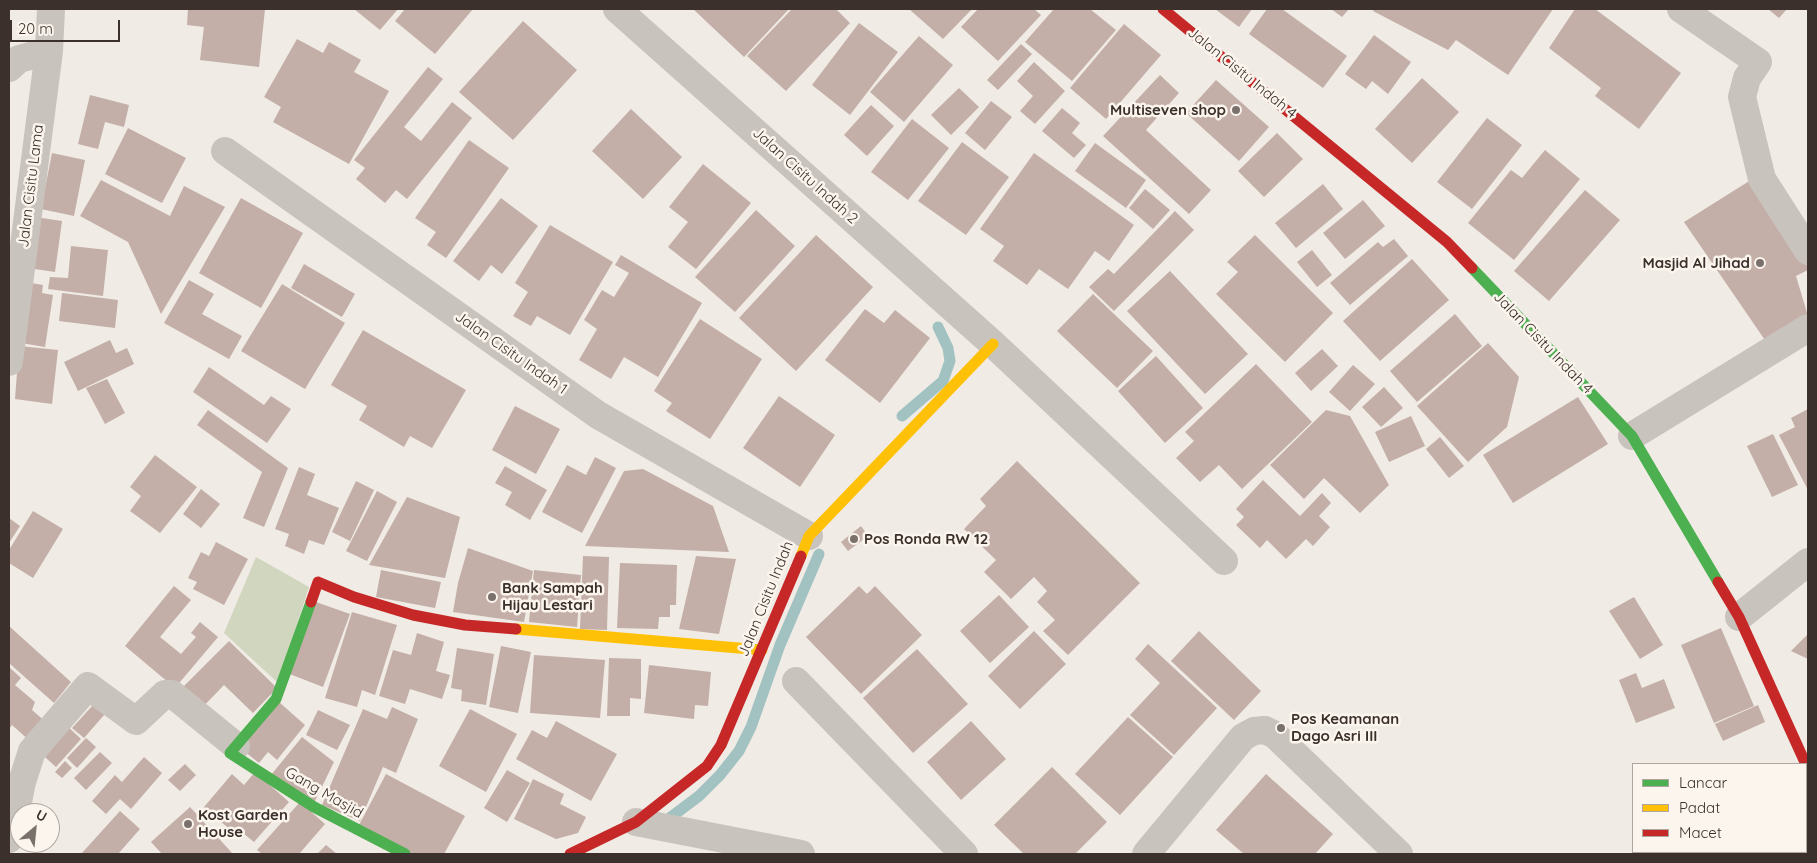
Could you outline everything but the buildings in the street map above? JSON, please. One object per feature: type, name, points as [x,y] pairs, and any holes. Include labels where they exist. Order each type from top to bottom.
[{"type":"street","name":"Jalan Cisitu Lama","points":[[9,362],[49,50],[51,9]]},
{"type":"street","name":"Jalan Cisitu Indah 2","points":[[617,9],[993,344],[1224,561]]},
{"type":"street","name":"Jalan Cisitu Indah 4","points":[[1164,9],[1447,242],[1632,436],[1740,617],[1805,763]]},
{"type":"street","points":[[1681,9],[1758,62],[1747,78],[1742,97],[1762,179],[1808,251]]},
{"type":"street","points":[[9,68],[19,59],[49,50]]},
{"type":"street","name":"Jalan Cisitu Indah 1","points":[[225,151],[598,415],[809,536]]},
{"type":"street","points":[[1632,436],[1808,328]]},
{"type":"street","name":"Jalan Cisitu Indah","points":[[570,854],[636,822],[687,784],[706,766],[722,746],[809,536],[993,344]]},
{"type":"street","points":[[1740,617],[1808,562]]},
{"type":"street","points":[[9,840],[22,782],[32,751],[88,686],[136,721],[165,694],[172,694],[233,750],[276,700],[318,582],[354,597],[413,615],[465,625],[762,650]]},
{"type":"street","points":[[796,681],[964,854]]},
{"type":"street","points":[[1146,854],[1242,737],[1254,731],[1265,730],[1275,735],[1399,854]]},
{"type":"street","name":"Gang Masjid","points":[[233,750],[314,807],[405,854]]},
{"type":"street","points":[[636,822],[801,854]]},
{"type":"green space","points":[[256,557],[309,587],[278,683],[224,633]]},
{"type":"waterway","points":[[902,416],[943,381],[950,361],[948,348],[938,327]]},
{"type":"waterway","points":[[671,817],[699,796],[720,775],[739,751],[751,727],[780,645],[819,554]]},
{"type":"traffic: fast","points":[[1472,268],[1632,436],[1718,582]]},
{"type":"traffic: fast","points":[[311,602],[276,699],[230,753],[314,807],[405,854]]},
{"type":"traffic: slow","points":[[801,556],[809,536],[993,344]]},
{"type":"traffic: slow","points":[[516,629],[762,650]]},
{"type":"traffic: jam","points":[[1163,9],[1447,242],[1472,268]]},
{"type":"traffic: jam","points":[[570,854],[636,822],[707,766],[721,745],[801,556]]},
{"type":"traffic: jam","points":[[311,602],[318,582],[354,597],[413,615],[465,625],[516,629]]},
{"type":"traffic: jam","points":[[1718,582],[1739,617],[1805,763]]},
{"type":"place","name":"Multiseven shop","points":[[1236,110]]},
{"type":"place","name":"Masjid Al Jihad","points":[[1760,263]]},
{"type":"place","name":"Pos Ronda RW 12","points":[[854,539]]},
{"type":"place","name":"Bank Sampah Hijau Lestari","points":[[492,597]]},
{"type":"place","name":"Pos Keamanan Dago Asri III","points":[[1281,728]]},
{"type":"place","name":"Kost Garden House","points":[[188,824]]}]
